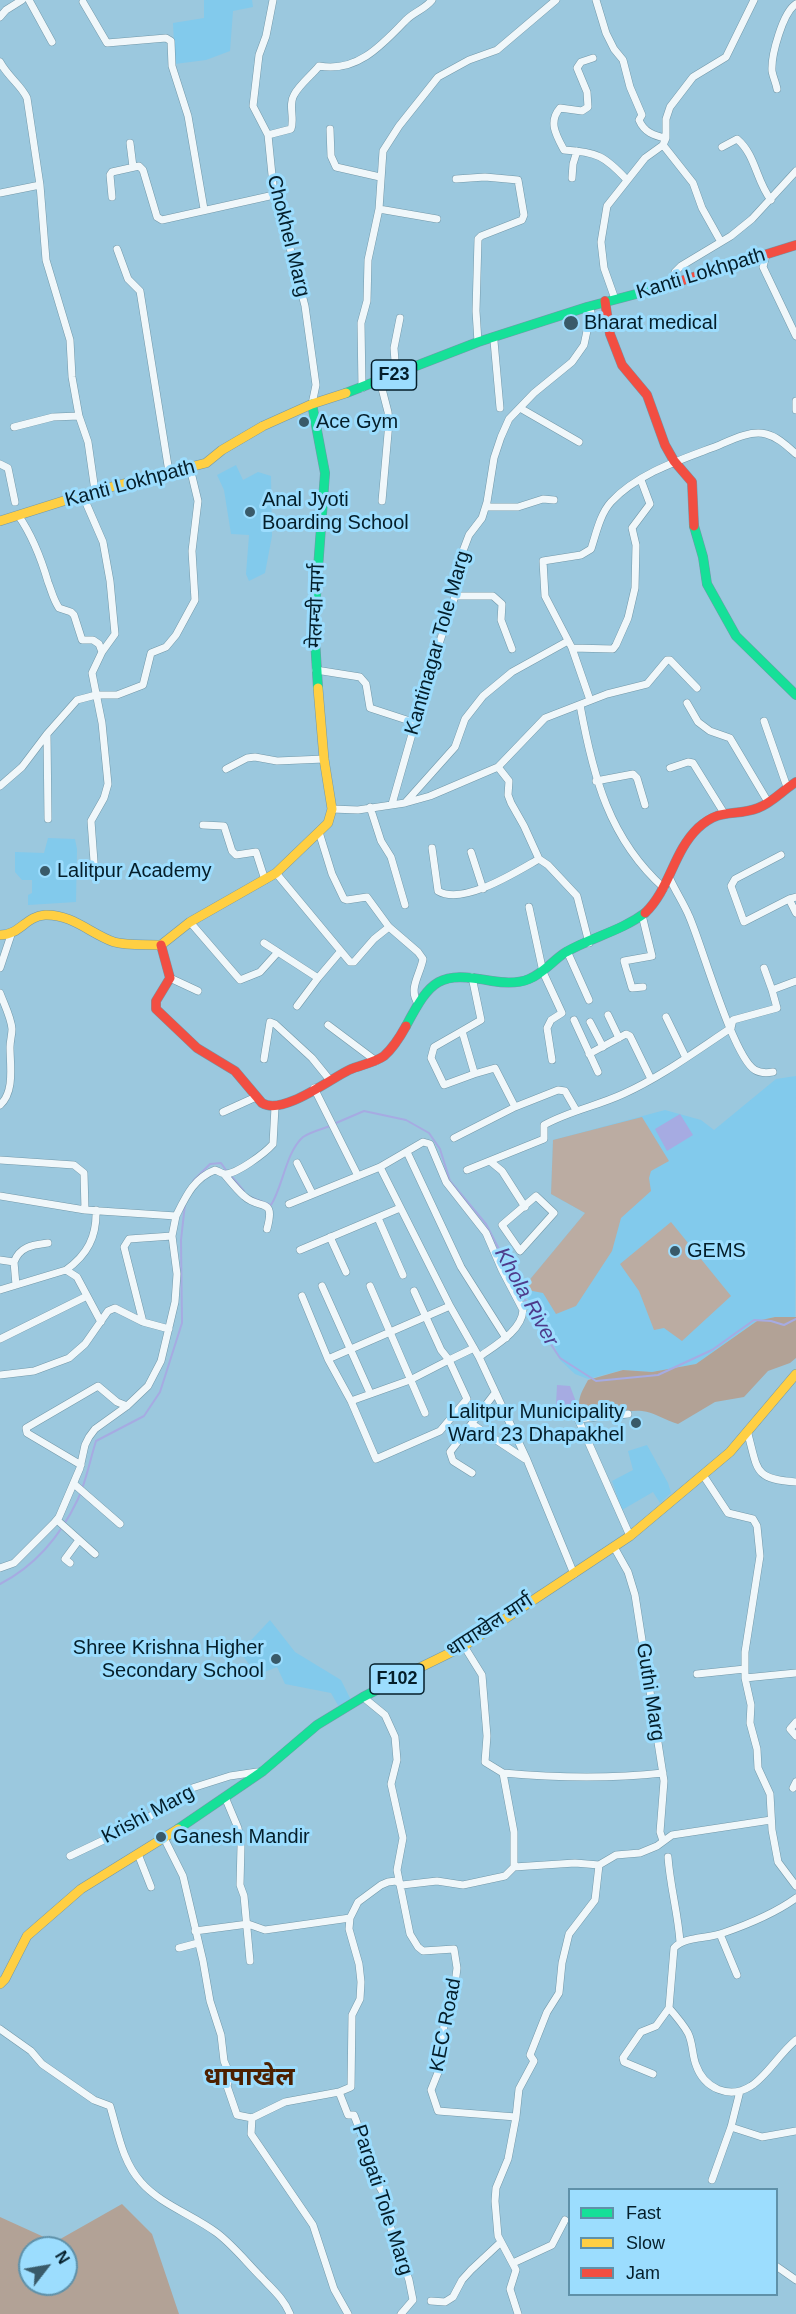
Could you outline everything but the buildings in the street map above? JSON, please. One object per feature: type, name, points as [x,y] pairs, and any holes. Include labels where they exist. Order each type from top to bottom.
[{"type":"main road","name":"Kanti Lokhpath","points":[[0,521],[95,491],[206,463],[222,450],[263,426],[312,404],[362,388],[478,342],[796,245]]},
{"type":"main road","points":[[610,300],[610,334],[622,365],[647,395],[665,445],[674,461],[692,482],[695,533],[703,557],[707,584],[729,626],[745,647],[796,695]]},
{"type":"main road","name":"मेलम्ची मार्ग","points":[[312,404],[325,473],[316,590],[316,670],[324,759],[332,808]]},
{"type":"main road","points":[[160,945],[170,978],[156,1001],[156,1009],[197,1048],[235,1071],[256,1097],[268,1107],[275,1107],[302,1096],[354,1068],[376,1061],[388,1052],[418,1003],[439,981],[450,977],[472,977],[511,984],[525,981],[543,972],[567,951],[589,943],[642,915],[667,884],[682,849],[702,825],[724,813],[752,809],[768,802],[792,784]]},
{"type":"main road","points":[[0,935],[11,934],[35,917],[47,915],[75,921],[116,942],[160,945],[190,922],[276,873],[327,823],[332,808]]},
{"type":"main road","name":"धापाखेल मार्ग","points":[[0,1984],[5,1979],[27,1936],[81,1889],[164,1838],[229,1792],[263,1772],[316,1725],[363,1697],[464,1646],[536,1596],[574,1574],[630,1536],[730,1452],[748,1434],[796,1374]]},
{"type":"street","points":[[0,18],[6,10],[22,0]]},
{"type":"street","points":[[29,0],[52,42]]},
{"type":"street","name":"Chokhel Marg","points":[[273,0],[266,36],[259,55],[253,106],[268,135],[274,195],[286,223],[305,306],[316,385],[312,404]]},
{"type":"street","points":[[268,135],[291,129],[293,96],[319,66],[330,68],[343,66],[374,52],[407,19],[432,0]]},
{"type":"street","points":[[362,388],[362,323],[367,302],[368,260],[379,209],[383,151],[399,126],[438,77],[469,60],[497,50],[556,0]]},
{"type":"street","points":[[596,0],[606,33],[615,51],[623,60],[630,87],[642,115],[640,123],[646,131],[665,142],[693,183],[702,208],[721,242]]},
{"type":"street","points":[[610,300],[601,242],[607,206],[645,158],[665,142],[666,119],[670,107],[693,77],[726,57],[754,0]]},
{"type":"street","points":[[83,2],[107,43],[166,38],[171,41],[172,66],[188,116],[204,209]]},
{"type":"street","points":[[777,89],[772,70],[774,56],[780,32],[791,8],[796,4]]},
{"type":"street","points":[[593,58],[580,62],[577,68],[587,92],[588,107],[582,111],[560,108],[553,125],[564,150],[577,150],[605,158],[627,180]]},
{"type":"street","points":[[0,62],[9,78],[22,88],[27,98],[40,185],[46,260],[70,340],[72,377],[88,442],[95,491]]},
{"type":"street","points":[[330,129],[331,156],[336,167],[380,177]]},
{"type":"street","points":[[722,147],[737,139],[747,148],[757,175],[771,200]]},
{"type":"street","points":[[130,143],[133,167]]},
{"type":"street","points":[[572,178],[577,150]]},
{"type":"street","points":[[112,197],[110,175],[116,170],[139,166],[143,170],[159,219],[274,195]]},
{"type":"street","points":[[672,284],[675,272],[681,266],[721,242],[752,219],[796,171]]},
{"type":"street","points":[[456,179],[485,177],[518,180],[524,215],[522,220],[478,239],[476,311],[478,342]]},
{"type":"street","points":[[0,193],[40,185]]},
{"type":"street","points":[[379,209],[437,219]]},
{"type":"street","points":[[117,249],[128,279],[140,291],[169,472]]},
{"type":"street","points":[[766,255],[763,267],[796,336]]},
{"type":"street","name":"Kantinagar Tole Marg","points":[[392,804],[430,671],[455,596],[458,564],[469,535],[482,518],[486,507],[494,458],[509,419],[534,393],[572,362],[584,345],[591,312],[587,307]]},
{"type":"street","points":[[396,374],[394,348],[400,318]]},
{"type":"street","points":[[492,338],[495,341],[500,408]]},
{"type":"street","points":[[380,381],[389,422],[382,501]]},
{"type":"street","points":[[796,401],[794,402],[796,410]]},
{"type":"street","points":[[520,408],[579,441]]},
{"type":"street","points":[[14,427],[53,417],[80,416]]},
{"type":"street","points":[[590,700],[570,644],[545,596],[543,561],[581,555],[591,549],[598,525],[609,504],[626,488],[674,461],[740,436],[764,433],[779,439],[796,454]]},
{"type":"street","points":[[0,464],[8,468],[15,502]]},
{"type":"street","points":[[0,786],[22,767],[47,734],[78,700],[96,695],[117,695],[143,685],[151,653],[166,647],[176,635],[195,600],[192,551],[198,501],[190,468]]},
{"type":"street","points":[[405,803],[455,747],[465,719],[483,696],[512,672],[570,644],[613,649],[616,645],[624,628],[634,588],[636,545],[632,528],[650,504],[641,480]]},
{"type":"street","points":[[83,496],[103,542],[110,581],[115,634],[102,652],[92,673],[102,723],[108,784],[104,798],[91,821],[95,875]]},
{"type":"street","points":[[486,507],[509,508],[543,499],[554,501]]},
{"type":"street","points":[[18,515],[31,536],[49,583],[51,596],[59,608],[74,615],[82,640],[93,640],[99,644],[102,652]]},
{"type":"street","points":[[455,596],[493,596],[497,598],[502,604],[501,620],[512,649]]},
{"type":"street","points":[[332,808],[358,810],[405,803],[430,796],[498,767],[545,718],[565,708],[647,684],[667,660],[670,660],[697,688]]},
{"type":"street","points":[[316,670],[360,677],[366,684],[370,708],[416,723]]},
{"type":"street","points":[[687,703],[698,722],[710,732],[730,738],[768,802]]},
{"type":"street","points":[[580,705],[596,780],[609,815],[644,870],[667,884],[689,916],[717,995],[745,1058],[754,1070],[765,1073],[773,1072]]},
{"type":"street","points":[[764,721],[792,784]]},
{"type":"street","points":[[47,734],[48,819]]},
{"type":"street","points":[[226,769],[255,757],[277,761],[324,759]]},
{"type":"street","points":[[670,768],[688,762],[693,763],[724,813]]},
{"type":"street","points":[[498,767],[509,781],[508,795],[511,803],[539,859],[549,865],[577,896],[589,943]]},
{"type":"street","points":[[596,780],[633,774],[638,778],[645,805]]},
{"type":"street","points":[[370,807],[381,841],[391,857],[405,905]]},
{"type":"street","points":[[203,825],[224,826],[232,851],[236,855],[256,852],[265,880]]},
{"type":"street","points":[[319,832],[332,874],[344,898],[347,900],[367,897],[388,927],[423,959],[420,973],[413,987],[413,997],[418,1003]]},
{"type":"street","points":[[432,848],[438,891],[451,896],[483,889],[539,859]]},
{"type":"street","points":[[471,852],[483,889]]},
{"type":"street","points":[[781,855],[735,879],[731,886],[744,922],[792,898],[796,913]]},
{"type":"street","points":[[276,873],[350,962],[354,963],[374,939],[388,927]]},
{"type":"street","points":[[529,907],[543,972],[562,1013],[551,1020],[547,1028],[552,1060]]},
{"type":"street","points":[[642,915],[652,956],[624,961],[632,988],[643,987]]},
{"type":"street","points":[[190,922],[240,980],[260,972],[278,952]]},
{"type":"street","points":[[0,968],[11,934]]},
{"type":"street","points":[[264,943],[318,978]]},
{"type":"street","points":[[567,951],[589,1000]]},
{"type":"street","points":[[297,1006],[340,952]]},
{"type":"street","points":[[467,1170],[544,1139],[543,1127],[576,1110],[622,1095],[651,1079],[731,1028],[733,1020],[777,1008],[764,968]]},
{"type":"street","points":[[472,977],[481,1020],[434,1047],[431,1058],[444,1085],[495,1068],[515,1107]]},
{"type":"street","points":[[170,978],[198,991]]},
{"type":"street","points":[[772,990],[796,981]]},
{"type":"street","points":[[0,993],[12,1028],[11,1078],[9,1090],[0,1105]]},
{"type":"street","points":[[608,1015],[620,1038]]},
{"type":"street","points":[[666,1017],[686,1058]]},
{"type":"street","points":[[574,1020],[598,1072]]},
{"type":"street","points":[[264,1059],[270,1022],[303,1049],[329,1080]]},
{"type":"street","points":[[590,1022],[603,1047]]},
{"type":"street","points":[[328,1025],[376,1061]]},
{"type":"street","points":[[462,1031],[474,1074]]},
{"type":"street","points":[[589,1054],[626,1034],[630,1036],[651,1079]]},
{"type":"street","points":[[314,1088],[358,1176]]},
{"type":"street","points":[[454,1138],[515,1107],[562,1089],[576,1110]]},
{"type":"street","points":[[223,1112],[256,1097]]},
{"type":"street","points":[[224,1174],[258,1158],[273,1144],[275,1107]]},
{"type":"street","points":[[289,1204],[380,1167],[423,1142],[430,1144],[446,1182],[486,1233],[502,1270],[524,1310],[523,1317],[506,1338],[479,1357]]},
{"type":"street","points":[[407,1152],[461,1267],[506,1338]]},
{"type":"street","points":[[0,1160],[74,1165],[81,1169],[84,1173],[85,1210]]},
{"type":"street","points":[[491,1161],[502,1171],[525,1207]]},
{"type":"street","points":[[297,1163],[312,1193]]},
{"type":"street","points":[[380,1167],[450,1306],[479,1357],[527,1460],[574,1574]]},
{"type":"street","points":[[0,1568],[14,1563],[34,1546],[57,1520],[74,1484],[85,1445],[95,1429],[127,1406],[148,1386],[157,1369],[175,1302],[177,1274],[172,1236],[176,1215],[187,1194],[202,1175],[215,1170],[224,1174],[246,1198],[270,1210],[267,1229]]},
{"type":"street","points":[[0,1196],[85,1210],[176,1215]]},
{"type":"street","points":[[537,1196],[554,1213],[520,1251],[502,1225],[525,1207],[537,1196]]},
{"type":"street","points":[[300,1250],[400,1208]]},
{"type":"street","points":[[0,1290],[66,1270],[80,1260],[86,1252],[97,1225],[96,1210]]},
{"type":"street","points":[[378,1218],[403,1275]]},
{"type":"street","points":[[143,1322],[124,1247],[129,1239],[172,1236]]},
{"type":"street","points":[[330,1237],[346,1272]]},
{"type":"street","points":[[16,1285],[14,1262],[17,1255],[30,1245],[48,1243]]},
{"type":"street","points":[[0,1260],[14,1262]]},
{"type":"street","points":[[66,1270],[77,1277],[101,1322]]},
{"type":"street","points":[[322,1286],[370,1394]]},
{"type":"street","points":[[370,1286],[425,1413]]},
{"type":"street","points":[[302,1296],[328,1359],[351,1401],[377,1459],[440,1431],[466,1402],[466,1395],[449,1360],[441,1350],[414,1291]]},
{"type":"street","points":[[0,1339],[87,1296]]},
{"type":"street","points":[[328,1359],[450,1306]]},
{"type":"street","points":[[0,1375],[34,1371],[69,1358],[86,1344],[108,1311],[115,1308],[143,1322],[169,1329]]},
{"type":"street","points":[[351,1401],[410,1380],[474,1348]]},
{"type":"street","points":[[81,1465],[27,1433],[26,1428],[98,1386],[117,1402],[127,1406]]},
{"type":"street","points":[[472,1473],[453,1461],[450,1452],[495,1393]]},
{"type":"street","points":[[628,1414],[578,1419],[630,1536]]},
{"type":"street","points":[[472,1424],[527,1460]]},
{"type":"street","points":[[748,1434],[757,1469],[764,1477],[782,1482],[796,1482]]},
{"type":"street","points":[[703,1475],[728,1513],[753,1520],[757,1526],[760,1556],[749,1616],[745,1669],[751,1705],[750,1722],[757,1749],[758,1768],[770,1794],[771,1820],[778,1862],[796,1886]]},
{"type":"street","points":[[74,1484],[120,1524]]},
{"type":"street","points":[[57,1520],[95,1554]]},
{"type":"street","points":[[70,1563],[65,1559],[79,1540]]},
{"type":"street","name":"Guthi Marg","points":[[614,1547],[628,1572],[635,1595],[663,1773],[664,1801],[660,1832],[663,1841]]},
{"type":"street","points":[[464,1646],[482,1675],[487,1736],[485,1762],[503,1773],[560,1778],[613,1778],[663,1773]]},
{"type":"street","points":[[696,1674],[745,1669]]},
{"type":"street","points":[[746,1678],[796,1673]]},
{"type":"street","name":"KEC Road","points":[[363,1697],[385,1715],[395,1737],[397,1760],[391,1784],[403,1838],[397,1870],[402,1885],[407,1924],[418,1947],[428,1952],[454,1948],[457,1968],[455,1992],[444,2024],[441,2065],[430,2090],[438,2111],[516,2117]]},
{"type":"street","points":[[796,1722],[790,1727],[796,1736]]},
{"type":"street","name":"Krishi Marg","points":[[70,1856],[161,1810],[189,1789],[230,1776],[263,1772]]},
{"type":"street","points":[[164,1838],[183,1876],[203,1960],[210,2001],[221,2035],[224,2061],[230,2075],[227,2086],[230,2097],[237,2115],[252,2118],[285,2102],[339,2092],[351,2087],[352,2015],[360,2000],[359,1964],[349,1929],[350,1918],[358,1902],[381,1885],[396,1881],[402,1885],[437,1881],[462,1885],[506,1876],[514,1867],[514,1832],[503,1773]]},
{"type":"street","points":[[225,1797],[238,1828],[241,1846],[240,1885],[243,1890],[248,1924],[250,1961]]},
{"type":"street","points":[[514,1867],[575,1863],[600,1865],[616,1855],[640,1853],[657,1846],[672,1835],[771,1820]]},
{"type":"street","points":[[138,1854],[151,1887]]},
{"type":"street","points":[[668,1857],[669,1882],[677,1908],[680,1942]]},
{"type":"street","points":[[518,2314],[510,2289],[516,2270],[498,2236],[496,2194],[508,2158],[519,2090],[534,2061],[530,2055],[547,2012],[559,1993],[562,1963],[569,1934],[595,1900],[600,1865]]},
{"type":"street","points":[[653,2074],[624,2062],[623,2058],[641,2032],[656,2026],[669,2008],[674,1948],[680,1942],[720,1934],[779,1911],[796,1898]]},
{"type":"street","points":[[195,1931],[248,1924],[265,1930],[350,1918]]},
{"type":"street","points":[[720,1934],[737,1975]]},
{"type":"street","points":[[179,1948],[198,1943]]},
{"type":"street","points":[[669,2008],[689,2035],[696,2066],[701,2074],[716,2090],[727,2093],[740,2091],[753,2085],[796,2040]]},
{"type":"street","points":[[0,2029],[31,2051],[42,2064],[94,2100],[110,2106],[128,2163],[141,2182],[160,2200],[200,2222],[236,2249],[280,2296],[290,2314]]},
{"type":"street","points":[[712,2180],[731,2127],[740,2091]]},
{"type":"street","name":"Pargati Tole Marg","points":[[339,2092],[348,2115],[354,2115],[373,2175],[386,2198],[387,2217],[409,2280],[413,2300],[401,2314]]},
{"type":"street","points":[[252,2118],[251,2134],[313,2225],[334,2289],[348,2314]]},
{"type":"street","points":[[731,2127],[762,2137],[796,2131]]},
{"type":"street","points":[[513,2263],[552,2245],[565,2220]]},
{"type":"street","points":[[431,2301],[445,2302],[453,2297],[467,2275],[501,2242]]},
{"type":"street","points":[[778,2267],[796,2280]]},
{"type":"shaded area","points":[[204,0],[252,0],[253,7],[233,11],[230,51],[206,60],[175,64],[173,23],[204,18]]},
{"type":"shaded area","name":"Anal Jyoti Boarding School","points":[[236,465],[243,480],[258,472],[271,476],[272,536],[265,573],[249,581],[246,574],[249,535],[231,534],[224,490],[217,475]]},
{"type":"shaded area","name":"Lalitpur Academy","points":[[48,838],[75,839],[77,849],[76,902],[28,905],[28,895],[32,893],[32,880],[22,880],[15,872],[15,852],[44,853]]},
{"type":"shaded area","name":"GEMS","points":[[796,1076],[795,1319],[775,1317],[757,1321],[696,1364],[652,1372],[623,1370],[588,1379],[575,1374],[560,1360],[522,1289],[585,1213],[551,1194],[553,1140],[665,1110],[701,1120],[714,1130],[776,1079]]},
{"type":"shaded area","points":[[680,1114],[693,1135],[667,1151],[655,1129]]},
{"type":"shaded area","points":[[642,1117],[669,1161],[651,1171],[649,1178],[651,1191],[621,1218],[612,1251],[576,1306],[556,1314],[543,1293],[522,1289],[585,1213],[551,1194],[553,1140]]},
{"type":"shaded area","points":[[671,1222],[731,1296],[682,1341],[664,1328],[654,1330],[639,1291],[620,1264]]},
{"type":"shaded area","points":[[775,1317],[796,1317],[796,1358],[790,1363],[768,1371],[744,1397],[715,1402],[678,1424],[642,1411],[604,1416],[582,1414],[579,1401],[588,1380],[623,1370],[652,1372],[696,1364],[757,1321]]},
{"type":"shaded area","points":[[557,1385],[570,1386],[578,1407],[556,1405]]},
{"type":"shaded area","points":[[647,1445],[671,1493],[660,1503],[653,1492],[622,1510],[612,1481],[633,1470],[628,1451]]},
{"type":"shaded area","name":"Shree Krishna Higher Secondary School","points":[[270,1620],[295,1652],[341,1680],[352,1702],[339,1707],[331,1693],[285,1684],[277,1667],[257,1675],[240,1652]]},
{"type":"shaded area","points":[[122,2204],[152,2234],[179,2314],[0,2314],[0,2217],[42,2236],[18,2236],[18,2296],[78,2296],[78,2236],[66,2236]]},
{"type":"waterway","name":"Khola River","points":[[336,1123],[364,1111],[406,1120],[429,1133],[440,1149],[450,1181],[486,1224],[538,1325],[560,1358],[596,1381],[658,1375],[712,1350],[754,1320],[771,1321],[784,1325],[796,1319]]},
{"type":"waterway","name":"Khola River","points":[[250,1197],[271,1205],[297,1143],[306,1135],[330,1126]]},
{"type":"waterway","name":"Khola River","points":[[193,1181],[210,1164],[221,1163],[226,1170]]},
{"type":"waterway","name":"Khola River","points":[[232,1177],[244,1191]]},
{"type":"waterway","name":"Khola River","points":[[0,1584],[36,1559],[64,1525],[81,1492],[96,1441],[144,1416],[160,1392],[182,1323],[181,1240],[185,1204]]},
{"type":"traffic: fast","points":[[346,393],[478,342],[587,307],[655,289]]},
{"type":"traffic: fast","points":[[312,404],[325,473],[314,623],[318,688]]},
{"type":"traffic: fast","points":[[694,526],[703,557],[707,584],[736,636],[796,695]]},
{"type":"traffic: fast","points":[[406,1026],[430,988],[439,982],[448,978],[460,977],[506,983],[524,981],[539,973],[566,952],[626,925],[645,913]]},
{"type":"traffic: fast","points":[[178,1829],[263,1771],[317,1725],[363,1697],[417,1669]]},
{"type":"traffic: slow","points":[[0,521],[95,491],[206,463],[222,450],[263,426],[312,404],[346,393]]},
{"type":"traffic: slow","points":[[0,935],[13,932],[38,916],[45,915],[73,921],[114,942],[161,945],[190,922],[276,873],[328,823],[332,809],[324,759],[318,688]]},
{"type":"traffic: slow","points":[[417,1669],[464,1646],[630,1536],[730,1452],[796,1374]]},
{"type":"traffic: slow","points":[[0,1984],[5,1979],[27,1936],[81,1889],[178,1829]]},
{"type":"traffic: jam","points":[[655,289],[796,245]]},
{"type":"traffic: jam","points":[[605,301],[610,334],[622,365],[647,395],[665,445],[674,461],[692,482],[694,526]]},
{"type":"traffic: jam","points":[[645,913],[660,893],[683,848],[706,821],[721,815],[749,811],[763,806],[796,782]]},
{"type":"traffic: jam","points":[[161,945],[170,978],[156,1001],[156,1009],[197,1048],[235,1071],[262,1103],[271,1106],[293,1101],[349,1070],[384,1056],[406,1026]]},
{"type":"place","name":"Bharat medical","points":[[571,323]]},
{"type":"place","name":"Ace Gym","points":[[304,422]]},
{"type":"place","name":"Anal Jyoti Boarding School","points":[[250,512]]},
{"type":"place","name":"Lalitpur Academy","points":[[45,871]]},
{"type":"place","name":"GEMS","points":[[675,1251]]},
{"type":"place","name":"Lalitpur Municipality Ward 23 Dhapakhel","points":[[636,1423]]},
{"type":"place","name":"Shree Krishna Higher Secondary School","points":[[276,1659]]},
{"type":"place","name":"Ganesh Mandir","points":[[161,1837]]},
{"type":"district","name":"धापाखेल","points":[[249,2078]]}]
